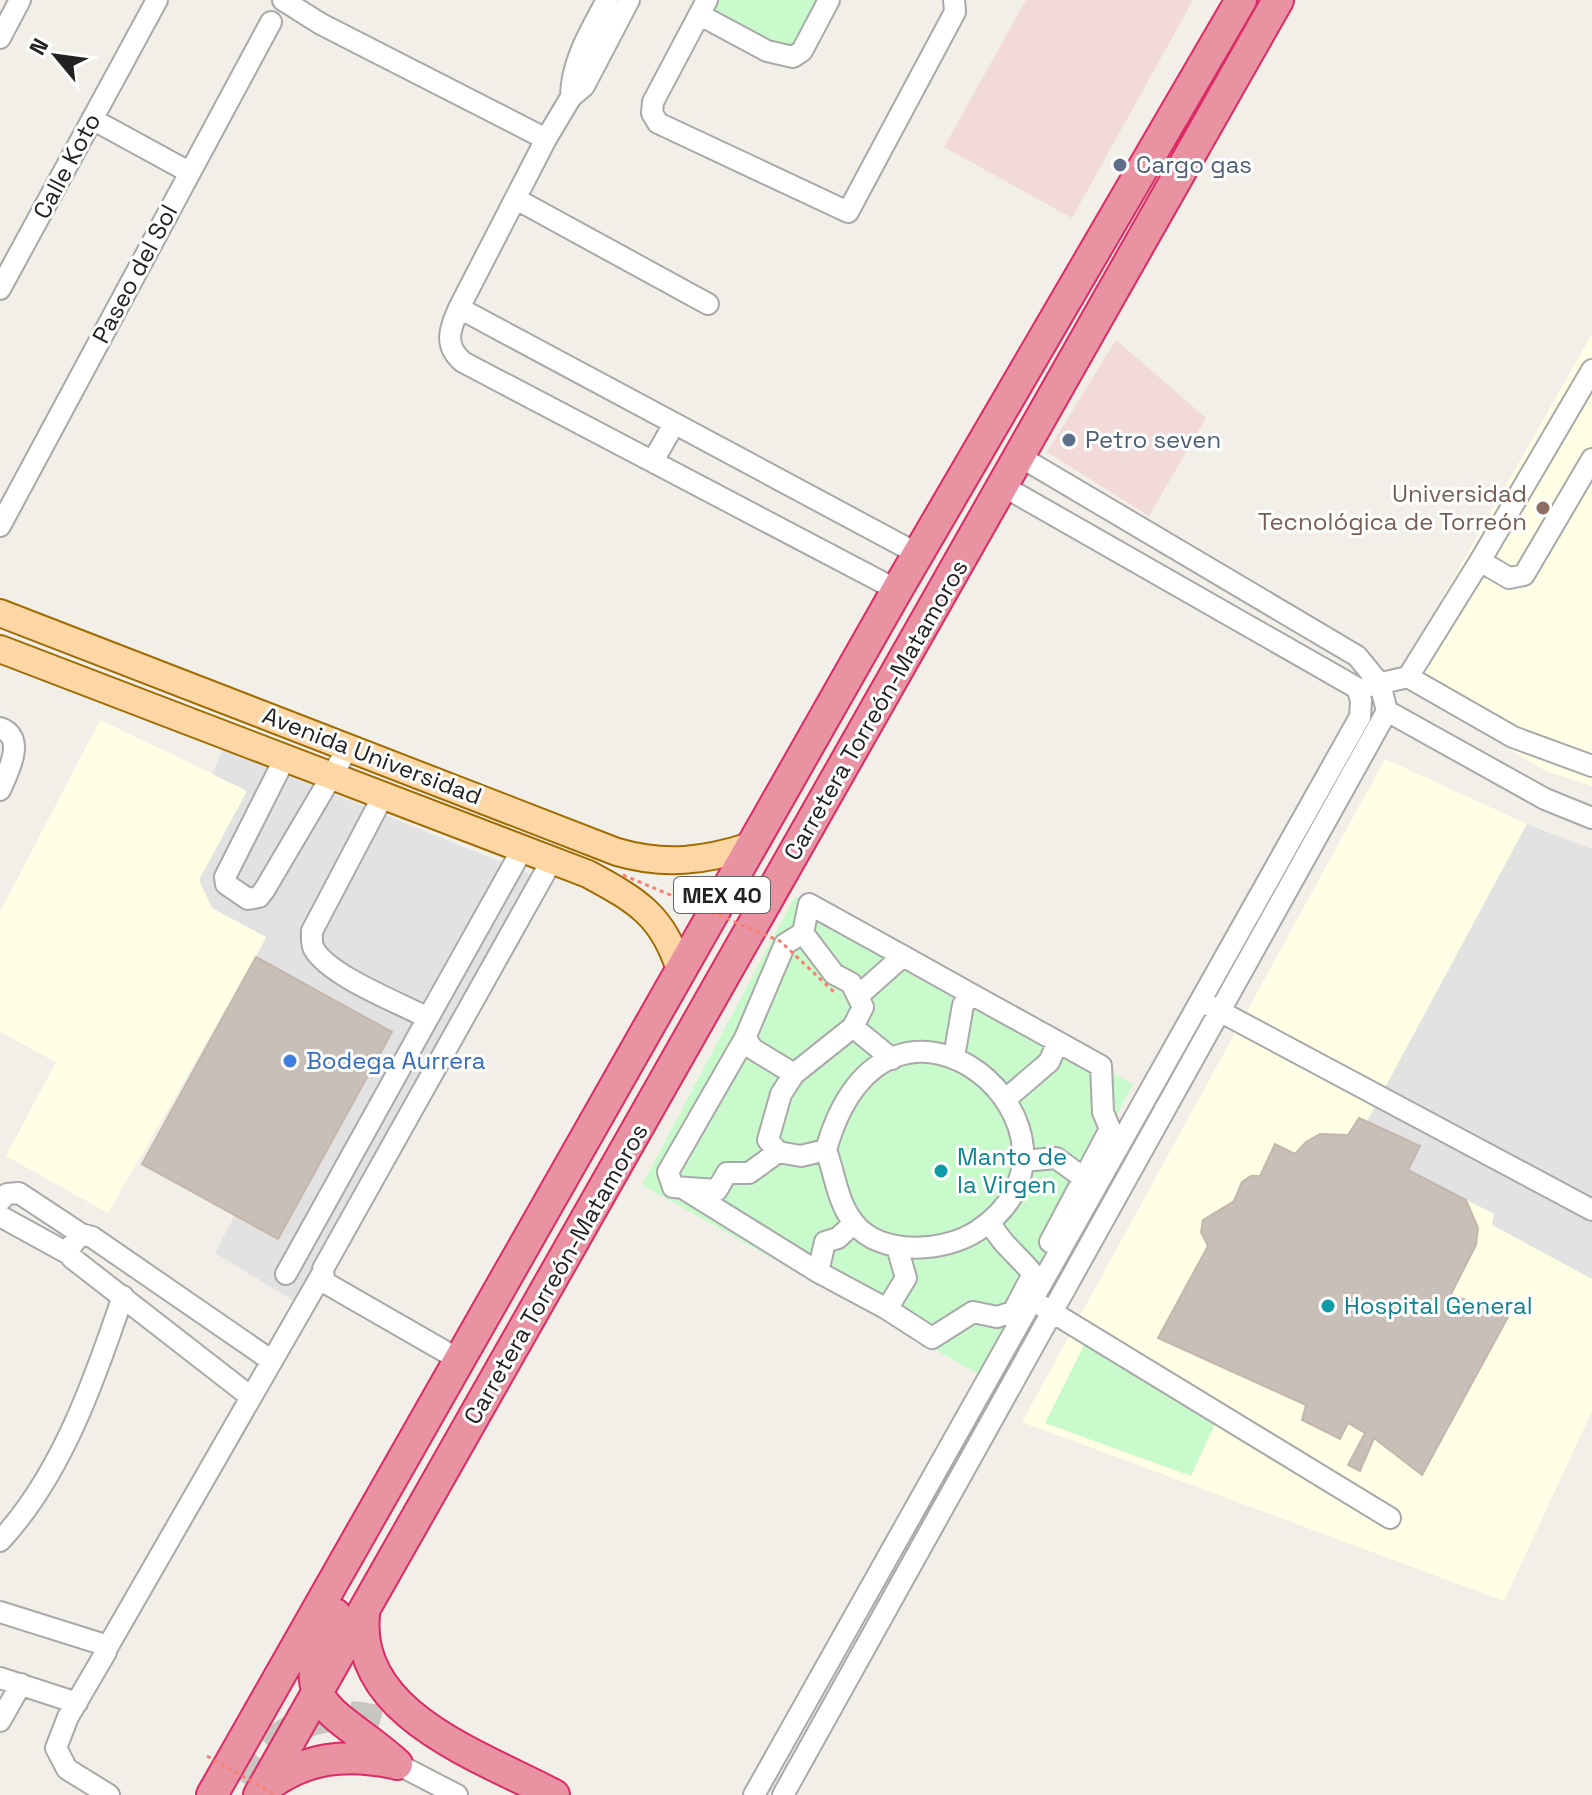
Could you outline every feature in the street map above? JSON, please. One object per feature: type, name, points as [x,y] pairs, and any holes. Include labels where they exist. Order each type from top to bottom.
[{"type":"highway","name":"MEX 40","points":[[212,1795],[897,590],[1241,0]]},
{"type":"highway","name":"Carretera Torreón-Matamoros","points":[[254,1791],[364,1613],[1278,0]]},
{"type":"highway","points":[[397,1764],[377,1746],[339,1721],[318,1692],[314,1666],[316,1653],[401,1488],[409,1465],[411,1442]]},
{"type":"highway","points":[[364,1613],[362,1638],[365,1655],[391,1700],[448,1738],[554,1795]]},
{"type":"highway","points":[[387,1723],[516,1795]]},
{"type":"highway","points":[[254,1791],[298,1767],[318,1760],[361,1756],[397,1764]]},
{"type":"main road","name":"Avenida Universidad","points":[[0,613],[617,852],[660,861],[717,857],[751,846]]},
{"type":"main road","name":"Avenida Universidad","points":[[0,649],[588,874],[641,904],[661,925],[680,970]]},
{"type":"main road","points":[[483,835],[496,803]]},
{"type":"street","points":[[0,38],[20,0]]},
{"type":"street","name":"Calle Koto","points":[[0,289],[157,0]]},
{"type":"street","points":[[283,0],[321,24],[546,139]]},
{"type":"street","points":[[571,97],[574,72],[582,49],[607,0]]},
{"type":"street","points":[[629,0],[584,86],[571,97],[546,139],[459,308],[449,336],[454,354],[463,362],[897,590]]},
{"type":"street","points":[[829,0],[802,51],[793,57],[767,51],[703,7],[653,102],[654,118],[658,123],[848,212],[955,12],[954,0]]},
{"type":"street","name":"Paseo del Sol","points":[[0,526],[271,22]]},
{"type":"street","points":[[92,119],[189,172]]},
{"type":"street","points":[[516,199],[708,304]]},
{"type":"street","points":[[459,308],[918,554]]},
{"type":"street","points":[[1408,677],[1589,384]]},
{"type":"street","points":[[653,461],[674,424]]},
{"type":"street","points":[[783,1795],[1387,711],[1380,684],[1357,656],[1019,456]]},
{"type":"street","points":[[1480,561],[1509,578],[1524,575],[1592,459]]},
{"type":"street","points":[[1003,486],[1357,688],[1408,677],[1513,737],[1592,766]]},
{"type":"street","points":[[754,1795],[1357,724],[1361,709],[1357,688]]},
{"type":"street","points":[[1387,711],[1545,799],[1592,818]]},
{"type":"street","points":[[0,728],[9,731],[14,739],[14,754],[0,790]]},
{"type":"street","points":[[284,760],[225,877],[226,884],[248,899],[259,897],[265,889],[348,748]]},
{"type":"street","points":[[383,796],[312,931],[312,942],[322,959],[343,974],[428,1018]]},
{"type":"street","points":[[286,1274],[523,848]]},
{"type":"street","points":[[109,1795],[67,1769],[58,1756],[57,1741],[552,860]]},
{"type":"street","points":[[686,1190],[932,1338],[973,1312],[997,1317],[1013,1312],[1110,1129],[1103,1112],[1101,1066],[809,904],[803,933],[785,944],[745,1038],[668,1172],[673,1187],[717,1190],[727,1173],[749,1173],[778,1152]]},
{"type":"street","points":[[803,933],[834,974],[851,983],[863,1007],[853,1027],[794,1074],[781,1094],[768,1140],[778,1152],[801,1156],[826,1150]]},
{"type":"street","points":[[858,996],[903,956]]},
{"type":"street","points":[[954,1057],[963,1005],[971,994]]},
{"type":"street","points":[[1200,1000],[1592,1210]]},
{"type":"street","points":[[853,1027],[892,1059]]},
{"type":"street","points":[[745,1038],[753,1049],[794,1074]]},
{"type":"street","points":[[1007,1098],[1049,1062],[1058,1042]]},
{"type":"street","points":[[924,1051],[954,1057],[982,1072],[1007,1098],[1014,1113],[1023,1161],[1011,1197],[990,1222],[959,1240],[932,1248],[897,1247],[854,1223],[834,1180],[826,1150],[853,1091],[877,1063],[892,1059],[924,1051]]},
{"type":"street","points":[[1023,1161],[1056,1158],[1084,1178]]},
{"type":"street","points":[[1108,1168],[1127,1178]]},
{"type":"street","points":[[0,1201],[7,1194],[19,1193],[81,1234],[92,1237],[272,1361]]},
{"type":"street","points":[[0,1216],[69,1254],[251,1397]]},
{"type":"street","points":[[990,1222],[1001,1244],[1021,1258],[1033,1274]]},
{"type":"street","points":[[818,1272],[825,1242],[838,1238],[854,1223]]},
{"type":"street","points":[[69,1254],[72,1241],[81,1234]]},
{"type":"street","points":[[887,1309],[906,1278],[897,1247]]},
{"type":"street","points":[[322,1274],[324,1282],[458,1359]]},
{"type":"street","points":[[0,1541],[19,1519],[76,1424],[123,1296]]},
{"type":"street","points":[[1032,1300],[1390,1518]]},
{"type":"street","points":[[0,1612],[103,1643],[107,1648]]},
{"type":"street","points":[[854,1621],[875,1631]]},
{"type":"street","points":[[0,1678],[77,1703]]},
{"type":"street","points":[[0,1721],[21,1684]]},
{"type":"street","points":[[397,1764],[421,1786],[457,1795]]},
{"type":"path","points":[[623,875],[780,941],[834,992]]},
{"type":"path","points":[[207,1756],[254,1791]]},
{"type":"shaded area","points":[[1026,0],[1193,0],[1072,218],[944,147]]},
{"type":"shaded area","name":"Universidad Tecnológica de Torreón","points":[[1592,334],[1592,786],[1546,771],[1395,681]]},
{"type":"shaded area","points":[[1116,340],[1206,418],[1149,516],[1047,452]]},
{"type":"shaded area","points":[[100,720],[247,790],[212,908],[267,937],[108,1213],[6,1156],[56,1062],[0,1032],[0,912]]},
{"type":"shaded area","points":[[223,749],[535,876],[294,1301],[215,1253],[235,1215],[278,1239],[392,1032],[256,957],[266,937],[212,908],[199,880],[247,791],[212,774]]},
{"type":"shaded area","points":[[1385,759],[1527,824],[1592,849],[1592,1411],[1504,1601],[1022,1422]]},
{"type":"shaded area","points":[[1527,824],[1592,849],[1592,1279],[1492,1225],[1494,1214],[1408,1170],[1420,1146],[1367,1121]]},
{"type":"green space","points":[[710,0],[824,0],[792,55],[703,14]]},
{"type":"green space","points":[[795,896],[1133,1084],[980,1375],[642,1185]]},
{"type":"green space","points":[[1085,1343],[1215,1424],[1191,1476],[1045,1423]]},
{"type":"building","points":[[256,957],[392,1032],[278,1239],[142,1164]]},
{"type":"building","name":"Hospital General","points":[[1359,1118],[1420,1146],[1408,1170],[1466,1200],[1478,1228],[1476,1245],[1451,1294],[1508,1317],[1422,1475],[1374,1438],[1360,1471],[1348,1465],[1365,1433],[1348,1423],[1340,1439],[1302,1420],[1306,1405],[1158,1338],[1208,1246],[1201,1232],[1203,1220],[1234,1201],[1242,1182],[1251,1176],[1260,1176],[1275,1144],[1295,1154],[1306,1142],[1320,1134],[1348,1135]]},
{"type":"tunnel","points":[[240,1781],[268,1746],[303,1724],[343,1716],[387,1723]]},
{"type":"place","name":"Cargo gas","points":[[1120,165]]},
{"type":"place","name":"Petro seven","points":[[1069,440]]},
{"type":"place","name":"Universidad Tecnológica de Torreón","points":[[1543,508]]},
{"type":"place","name":"Bodega Aurrera","points":[[290,1061]]},
{"type":"place","name":"Manto de la Virgen","points":[[941,1171]]},
{"type":"place","name":"Hospital General","points":[[1328,1306]]}]
